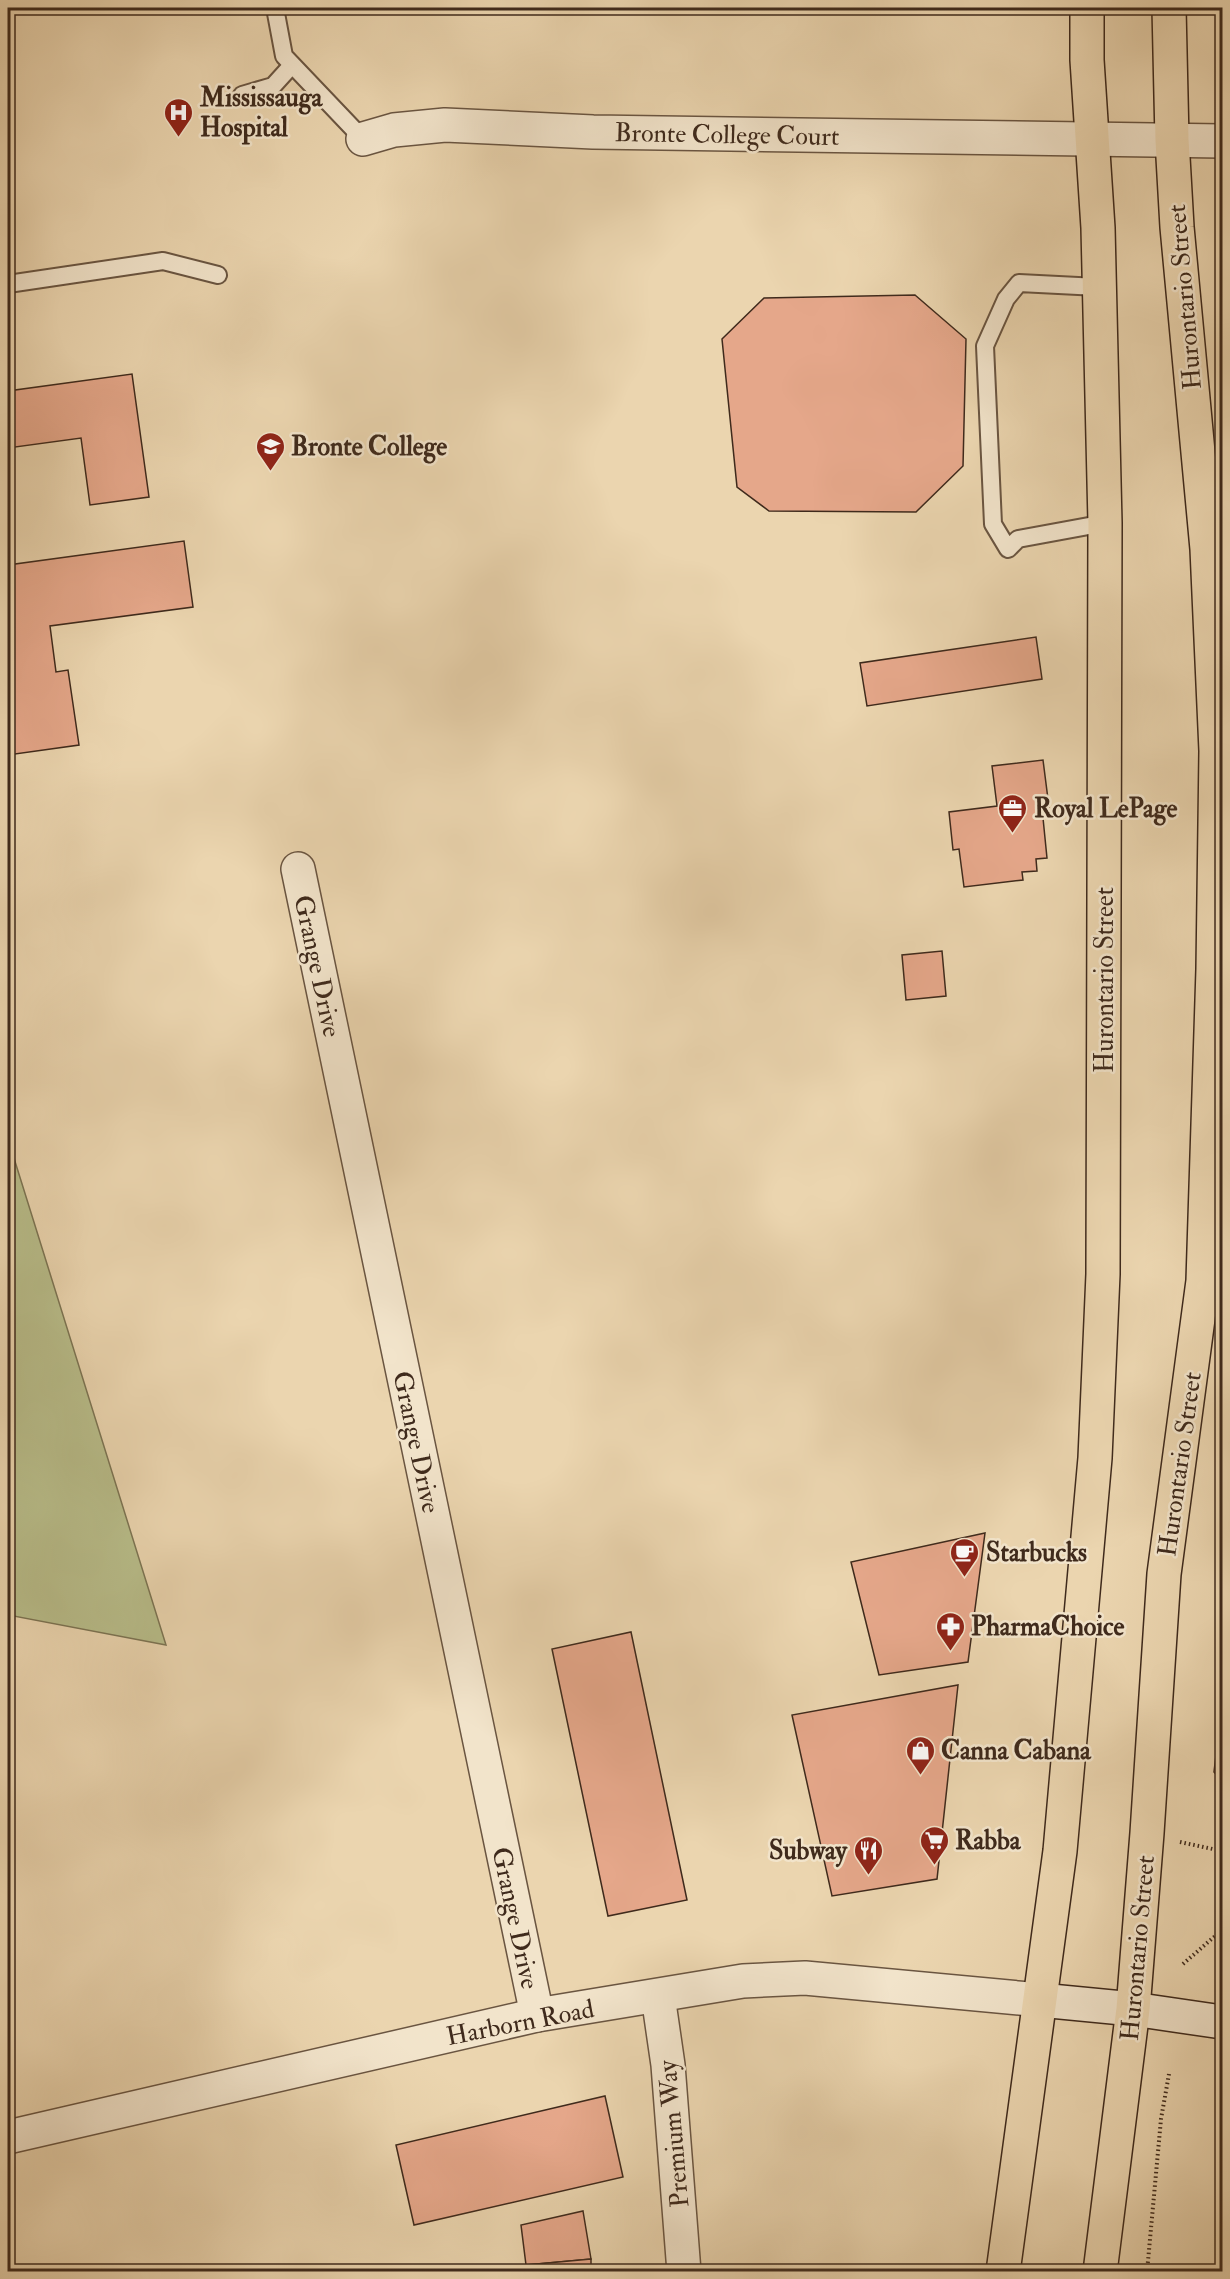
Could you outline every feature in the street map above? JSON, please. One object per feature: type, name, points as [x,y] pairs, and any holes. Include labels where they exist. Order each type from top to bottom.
[{"type":"main road","name":"Hurontario Street","points":[[1003,2271],[1060,1851],[1095,1458],[1103,1274],[1105,523],[1098,228],[1087,8]]},
{"type":"main road","name":"Hurontario Street","points":[[1100,2271],[1133,2009],[1148,1833],[1164,1574],[1213,1282],[1216,751],[1207,549],[1177,227],[1172,140],[1169,8]]},
{"type":"street","name":"Bronte College Court","points":[[363,139],[394,130],[446,125],[593,132],[1222,141]]},
{"type":"street","name":"Grange Drive","points":[[298,869],[537,2015]]},
{"type":"street","name":"Harborn Road","points":[[8,2137],[537,2015],[743,1981],[805,1978],[1133,2009],[1222,2022]]},
{"type":"street","name":"Premium Way","points":[[658,1996],[668,2065],[684,2271]]},
{"type":"lane","points":[[275,8],[284,56],[363,139]]},
{"type":"lane","points":[[242,95],[273,86],[292,65]]},
{"type":"lane","points":[[8,284],[162,261],[218,275]]},
{"type":"lane","points":[[1098,287],[1019,284],[1006,299],[985,346],[993,524],[1008,549],[1018,539],[1105,523]]},
{"type":"path","points":[[1148,1833],[1222,1851]]},
{"type":"path","points":[[1183,1964],[1222,1930]]},
{"type":"path","points":[[1147,2271],[1161,2119],[1169,2074]]},
{"type":"green space","points":[[8,1139],[166,1645],[8,1615]]},
{"type":"building","points":[[915,295],[966,339],[963,466],[916,512],[769,511],[737,487],[722,339],[764,298]]},
{"type":"building","points":[[132,374],[149,497],[90,505],[81,438],[8,448],[8,391]]},
{"type":"building","points":[[184,541],[193,607],[50,626],[56,672],[68,670],[79,745],[8,755],[8,565]]},
{"type":"building","points":[[1036,637],[1042,679],[867,706],[860,663]]},
{"type":"building","points":[[1043,760],[1049,807],[1042,808],[1047,858],[1036,859],[1037,871],[1022,872],[1023,880],[964,887],[959,849],[953,850],[949,812],[997,806],[992,766]]},
{"type":"building","points":[[942,951],[946,996],[906,1000],[902,955]]},
{"type":"building","points":[[985,1533],[968,1662],[879,1675],[851,1562]]},
{"type":"building","points":[[631,1632],[687,1900],[608,1916],[552,1649]]},
{"type":"building","points":[[958,1685],[937,1879],[832,1896],[792,1715]]},
{"type":"building","points":[[1222,1741],[1222,1781],[1214,1772],[1217,1747]]},
{"type":"building","points":[[605,2096],[623,2177],[414,2225],[396,2145]]},
{"type":"building","points":[[583,2211],[591,2259],[526,2265],[521,2225]]},
{"type":"building","points":[[591,2259],[591,2272],[526,2272],[526,2265]]},
{"type":"place","name":"Mississauga Hospital","points":[[179,138]]},
{"type":"place","name":"Bronte College","points":[[270,472]]},
{"type":"place","name":"Royal LePage","points":[[1013,834]]},
{"type":"place","name":"Starbucks","points":[[965,1578]]},
{"type":"place","name":"PharmaChoice","points":[[950,1652]]},
{"type":"place","name":"Canna Cabana","points":[[920,1776]]},
{"type":"place","name":"Rabba","points":[[934,1866]]},
{"type":"place","name":"Subway","points":[[868,1876]]}]
